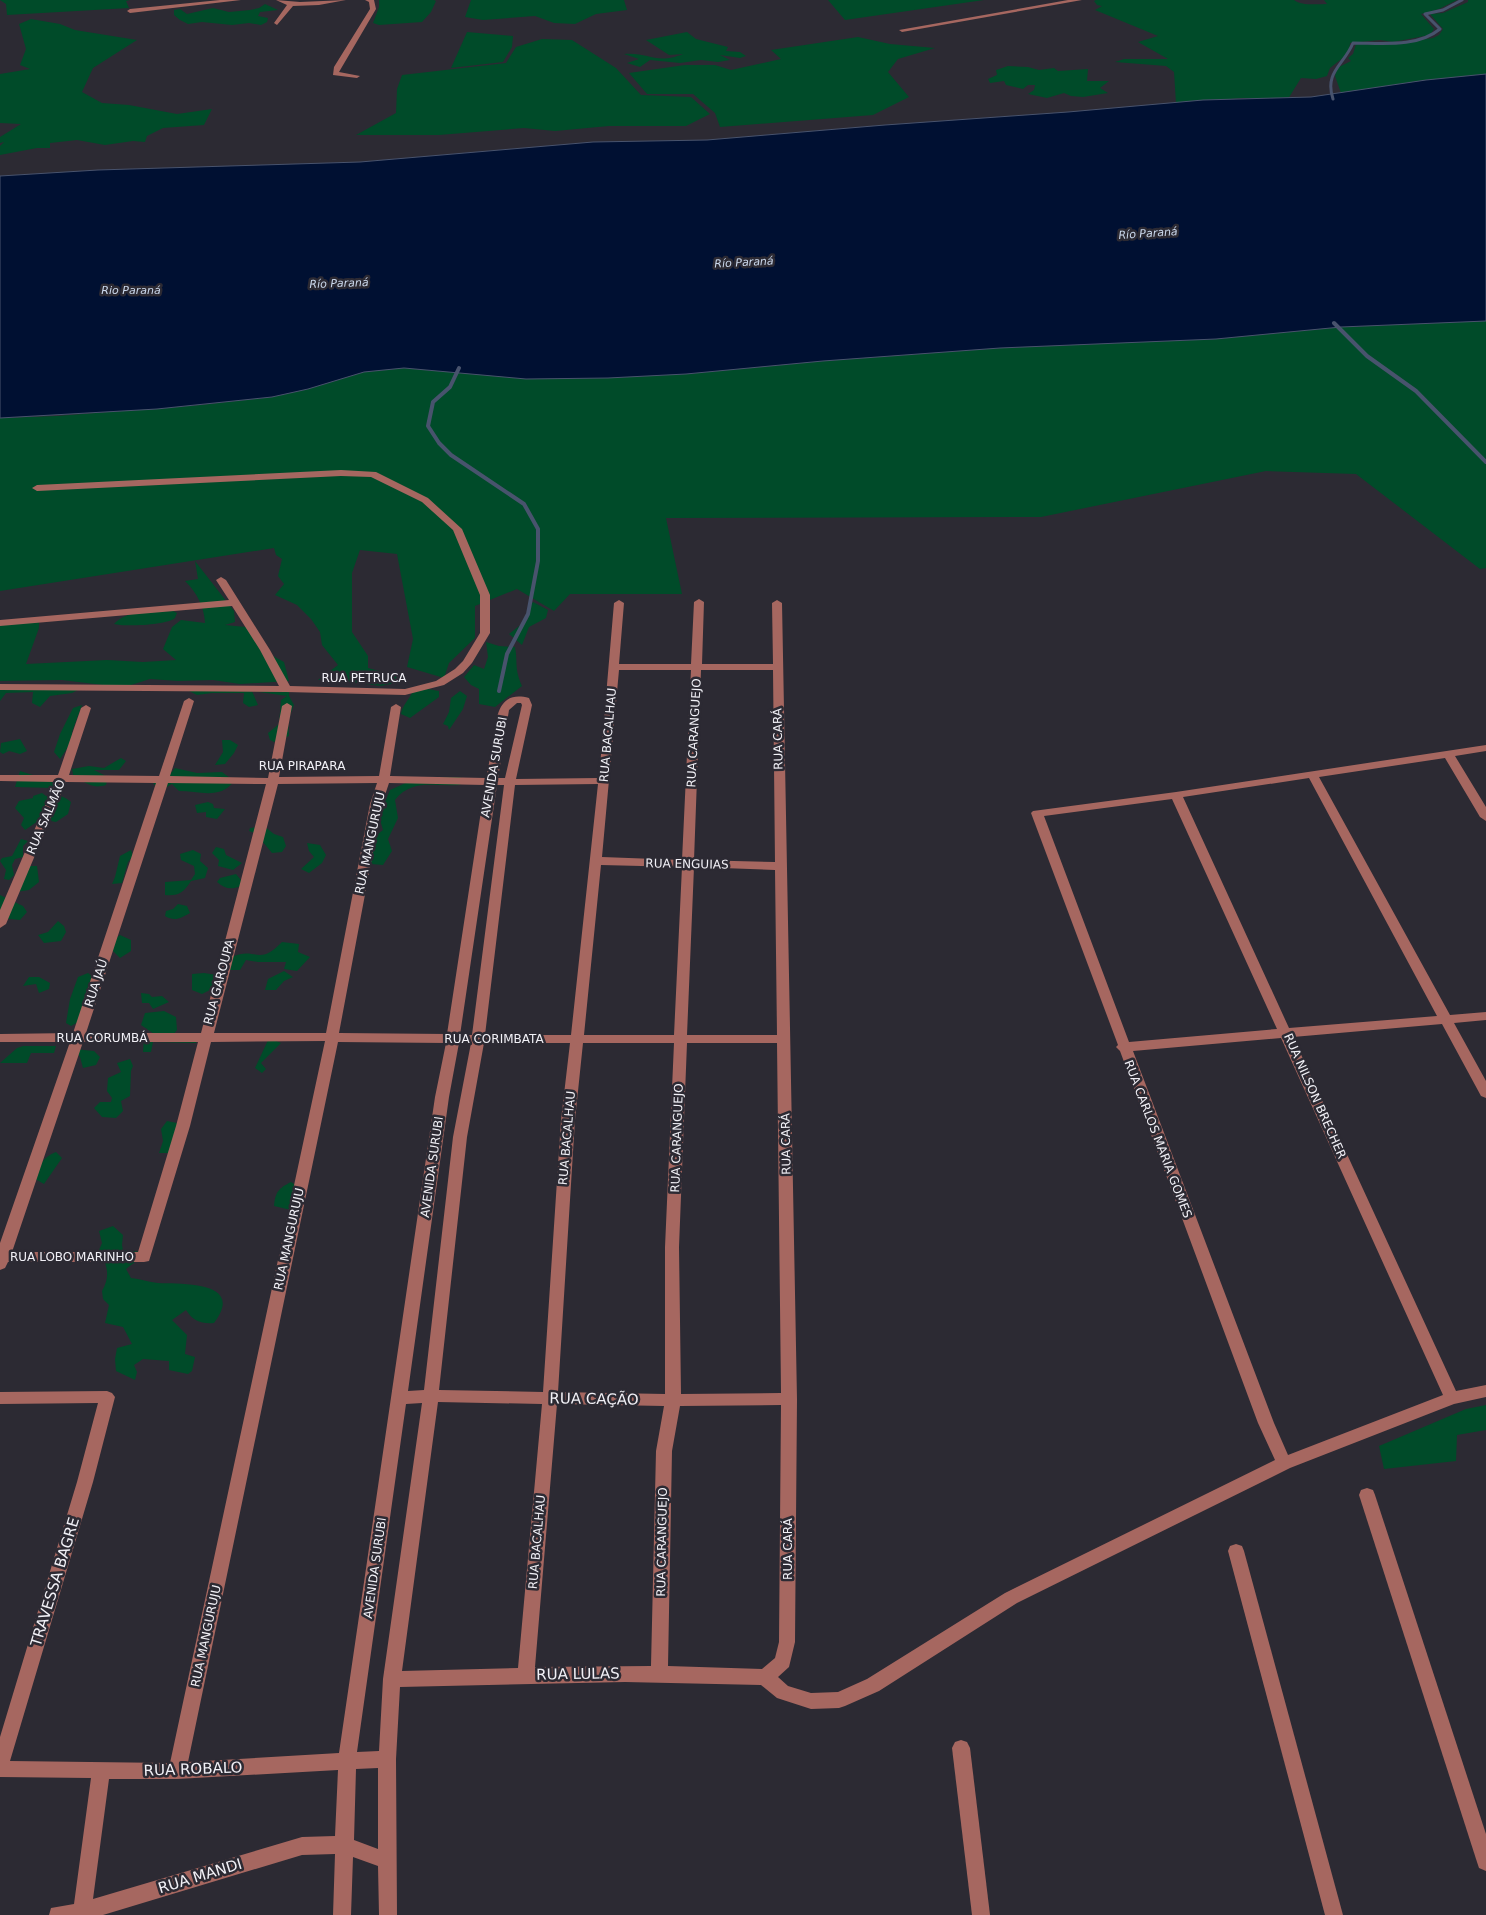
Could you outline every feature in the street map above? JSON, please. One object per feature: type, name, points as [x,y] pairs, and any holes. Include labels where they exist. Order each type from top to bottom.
[{"type":"street","points":[[130,11],[238,0]]},
{"type":"street","points":[[279,0],[290,4],[343,0]]},
{"type":"street","points":[[358,76],[335,74],[337,67],[373,9],[372,1],[368,0]]},
{"type":"street","points":[[902,30],[1079,0]]},
{"type":"street","points":[[277,23],[290,4]]},
{"type":"street","name":"RUA PETRUCA","points":[[0,687],[286,688],[405,692],[440,683],[459,671],[467,663],[485,633],[485,595],[457,529],[425,500],[373,474],[331,474],[37,488]]},
{"type":"street","points":[[221,580],[265,650],[286,688]]},
{"type":"street","name":"RUA CARANGUEJO","points":[[659,1673],[664,1451],[673,1400],[672,1246],[699,602]]},
{"type":"street","name":"RUA CARÁ","points":[[765,1677],[783,1662],[787,1642],[789,1399],[777,602]]},
{"type":"street","points":[[0,623],[234,603]]},
{"type":"street","name":"RUA BACALHAU","points":[[526,1674],[550,1399],[568,1120],[604,781],[619,603]]},
{"type":"street","points":[[614,667],[777,667]]},
{"type":"street","name":"AVENIDA SURUBI","points":[[342,1915],[347,1761],[442,1097],[454,1039],[490,781],[504,710],[509,702],[525,700],[527,705],[510,782],[478,1039],[460,1137],[430,1396],[392,1679],[387,1759],[388,1915]]},
{"type":"street","name":"RUA JAÚ","points":[[1,1260],[78,1038],[189,701]]},
{"type":"street","name":"RUA GAROUPA","points":[[144,1257],[182,1126],[273,781],[287,706]]},
{"type":"street","name":"RUA MANGURUJU","points":[[177,1771],[332,1037],[376,804],[384,779],[396,707]]},
{"type":"street","name":"RUA SALMÃO","points":[[0,924],[62,779],[86,708]]},
{"type":"street","points":[[1176,795],[1486,748]]},
{"type":"street","points":[[1448,754],[1486,817]]},
{"type":"street","points":[[1312,774],[1486,1093]]},
{"type":"street","name":"RUA PIRAPARA","points":[[0,778],[273,781],[384,779],[510,782],[604,781]]},
{"type":"street","name":"RUA CARLOS MARIA GOMES","points":[[1176,795],[1037,813],[1266,1423],[1284,1463]]},
{"type":"street","name":"RUA NILSON BRECHER","points":[[1176,795],[1452,1398]]},
{"type":"street","name":"RUA ENGUIAS","points":[[595,861],[780,866]]},
{"type":"street","points":[[1123,1046],[1486,1016]]},
{"type":"street","name":"RUA CORUMBÁ","points":[[0,1038],[204,1038]]},
{"type":"street","name":"RUA CORIMBATA","points":[[204,1038],[785,1039]]},
{"type":"street","name":"RUA LOBO MARINHO","points":[[1,1260],[144,1257]]},
{"type":"street","points":[[765,1677],[783,1692],[811,1702],[839,1700],[873,1685],[1011,1598],[1284,1463],[1452,1398],[1486,1391]]},
{"type":"street","name":"RUA CAÇÃO","points":[[399,1398],[430,1396],[550,1399],[789,1399]]},
{"type":"street","name":"TRAVESSA BAGRE","points":[[0,1398],[107,1397],[85,1482],[0,1767]]},
{"type":"street","points":[[1367,1495],[1486,1862]]},
{"type":"street","points":[[1236,1551],[1334,1915]]},
{"type":"street","name":"RUA LULAS","points":[[392,1679],[526,1674],[659,1673],[765,1677]]},
{"type":"street","points":[[961,1748],[981,1915]]},
{"type":"street","name":"RUA ROBALO","points":[[0,1767],[102,1771],[177,1771],[387,1759]]},
{"type":"street","points":[[82,1912],[102,1771]]},
{"type":"street","points":[[343,1845],[388,1861]]},
{"type":"street","name":"RUA MANDI","points":[[58,1915],[82,1912],[302,1846],[343,1845]]},
{"type":"green space","points":[[0,0],[130,0],[126,1],[129,8],[7,15],[6,4]]},
{"type":"green space","points":[[379,0],[436,1],[431,12],[422,22],[379,25],[373,23],[379,7]]},
{"type":"green space","points":[[471,0],[624,0],[627,10],[596,14],[575,24],[554,23],[535,16],[483,20],[465,17]]},
{"type":"green space","points":[[828,0],[984,0],[845,20]]},
{"type":"green space","points":[[1294,0],[1305,4],[1327,4],[1324,0],[1457,0],[1439,9],[1421,14],[1434,29],[1430,35],[1393,42],[1380,40],[1350,43],[1349,53],[1330,68],[1327,76],[1316,79],[1301,78],[1288,99],[1243,98],[1176,103],[1174,72],[1166,66],[1115,62],[1124,59],[1168,59],[1138,42],[1158,36],[1095,10],[1102,6],[1097,5],[1094,1]]},
{"type":"green space","points":[[1468,0],[1486,0],[1486,74],[1426,80],[1341,93],[1335,76],[1337,68],[1351,61],[1348,58],[1353,54],[1356,44],[1404,42],[1433,38],[1439,35],[1443,29],[1430,14],[1443,13],[1468,2]]},
{"type":"green space","points":[[265,4],[278,10],[260,12],[258,16],[268,18],[267,22],[261,25],[202,22],[188,24],[174,15],[174,10],[180,9],[187,14],[213,8],[229,12],[259,8]]},
{"type":"green space","points":[[31,19],[60,24],[75,30],[137,40],[93,68],[82,92],[102,103],[129,105],[177,114],[212,109],[204,125],[163,128],[147,136],[145,142],[133,141],[105,145],[77,140],[50,143],[50,148],[37,148],[0,155],[0,146],[4,142],[0,143],[0,137],[21,124],[0,123],[0,74],[30,69],[20,65],[26,49],[19,24]]},
{"type":"green space","points":[[467,32],[513,36],[512,47],[503,62],[451,68]]},
{"type":"green space","points":[[687,32],[696,39],[728,47],[726,51],[740,52],[746,56],[740,58],[720,55],[730,60],[718,62],[701,60],[680,63],[650,60],[640,67],[627,63],[639,59],[624,54],[666,58],[683,54],[669,55],[646,40]]},
{"type":"green space","points":[[858,37],[890,44],[935,48],[898,59],[888,72],[909,97],[873,115],[720,127],[715,113],[693,94],[647,94],[629,73],[685,65],[715,65],[731,70],[781,59],[771,50]]},
{"type":"green space","points":[[542,39],[572,40],[616,68],[641,95],[691,97],[710,114],[686,126],[609,126],[555,131],[524,128],[439,135],[356,135],[396,113],[397,89],[402,75],[506,63],[516,47]]},
{"type":"green space","points":[[1008,66],[1028,67],[1039,70],[1054,68],[1058,71],[1088,69],[1087,81],[1109,81],[1100,88],[1108,93],[1083,97],[1064,93],[1047,98],[1028,94],[1034,90],[1035,85],[1028,85],[1023,89],[1006,85],[1004,81],[990,83],[988,79],[997,75],[996,70]]},
{"type":"green space","points":[[1486,321],[1486,568],[1480,569],[1356,474],[1266,471],[1041,517],[666,518],[682,594],[570,594],[554,611],[517,589],[475,606],[475,638],[449,663],[444,678],[407,667],[413,639],[397,554],[360,550],[352,573],[352,632],[368,656],[368,668],[395,675],[404,681],[381,686],[334,680],[318,680],[338,665],[322,645],[320,632],[311,619],[297,605],[275,595],[284,584],[278,576],[282,559],[276,555],[274,548],[0,591],[0,418],[57,416],[200,405],[272,397],[308,389],[364,372],[404,368],[440,371],[686,374],[823,361],[1000,348],[1216,339],[1341,327]]},
{"type":"green space","points":[[195,561],[234,611],[235,622],[225,625],[246,627],[261,637],[273,656],[284,662],[289,681],[240,684],[213,680],[178,681],[150,679],[131,685],[111,686],[62,680],[0,681],[0,625],[39,621],[39,628],[26,664],[107,660],[143,662],[176,660],[163,649],[172,627],[181,620],[205,623],[199,600],[185,581],[198,579]]},
{"type":"green space","points":[[533,602],[548,610],[546,618],[529,627],[522,645],[509,634],[528,619],[529,606]]},
{"type":"green space","points":[[173,611],[177,613],[175,618],[155,624],[114,624],[126,616],[134,614]]},
{"type":"green space","points":[[486,642],[499,646],[515,647],[517,670],[522,686],[495,707],[479,704],[479,689],[471,685],[464,677],[474,665],[484,669],[488,657]]},
{"type":"green space","points":[[0,688],[80,689],[72,693],[50,696],[40,707],[32,703],[33,692],[6,693],[0,701]]},
{"type":"green space","points":[[193,689],[275,690],[289,692],[294,705],[288,720],[289,736],[274,742],[270,740],[268,733],[279,724],[281,700],[287,696],[252,691],[258,705],[249,707],[243,703],[244,693],[197,695],[189,691]]},
{"type":"green space","points":[[428,689],[439,691],[439,697],[410,718],[401,714],[412,693]]},
{"type":"green space","points":[[460,691],[467,696],[463,709],[449,730],[448,726],[443,724],[449,712],[451,698]]},
{"type":"green space","points":[[82,705],[72,732],[72,741],[60,759],[54,752],[60,734],[73,708]]},
{"type":"green space","points":[[20,739],[27,751],[20,754],[9,751],[3,754],[0,752],[1,743]]},
{"type":"green space","points":[[222,740],[230,740],[238,745],[225,764],[215,765],[223,752]]},
{"type":"green space","points":[[121,758],[126,761],[119,770],[94,770],[108,777],[106,785],[92,786],[74,779],[72,769],[89,766],[104,768]]},
{"type":"green space","points":[[175,768],[197,773],[222,772],[234,781],[223,791],[216,793],[179,791],[172,784],[160,791],[153,783],[168,777]]},
{"type":"green space","points":[[20,771],[52,781],[55,788],[15,787]]},
{"type":"green space","points":[[427,777],[459,777],[465,779],[464,783],[459,785],[417,786],[402,793],[395,800],[398,818],[388,839],[392,851],[383,865],[371,864],[369,856],[374,837],[383,830],[379,816],[390,790],[410,781]]},
{"type":"green space","points":[[42,793],[46,796],[62,797],[71,802],[68,814],[56,822],[41,819],[25,830],[21,825],[24,818],[15,808],[19,801],[33,798],[33,796]]},
{"type":"green space","points":[[208,802],[213,804],[214,808],[225,809],[217,819],[206,817],[206,812],[197,813],[195,805]]},
{"type":"green space","points":[[264,826],[274,834],[283,837],[286,846],[282,852],[272,853],[262,841],[260,835],[249,831],[250,828]]},
{"type":"green space","points":[[21,839],[28,841],[23,846],[23,857],[15,859],[12,865],[14,875],[9,880],[4,879],[6,870],[0,861],[2,858],[12,856]]},
{"type":"green space","points":[[307,843],[320,845],[326,855],[322,863],[309,873],[301,869],[314,857],[309,851]]},
{"type":"green space","points":[[216,847],[224,849],[226,855],[242,863],[233,870],[218,866],[219,860],[212,853]]},
{"type":"green space","points":[[131,850],[133,856],[128,862],[122,883],[112,884],[120,856]]},
{"type":"green space","points":[[193,850],[201,854],[200,861],[208,868],[205,878],[191,881],[183,891],[177,894],[165,895],[165,882],[191,880],[195,874],[194,866],[181,860],[180,854]]},
{"type":"green space","points":[[29,866],[37,866],[39,882],[29,890],[16,892]]},
{"type":"green space","points":[[236,874],[241,880],[241,886],[228,888],[217,882],[220,878]]},
{"type":"green space","points":[[0,895],[23,906],[27,912],[20,920],[0,918]]},
{"type":"green space","points":[[178,904],[187,906],[190,913],[175,919],[165,916],[166,911],[173,909]]},
{"type":"green space","points":[[58,921],[64,926],[66,932],[61,941],[44,943],[38,935],[48,932]]},
{"type":"green space","points":[[120,935],[131,940],[131,951],[120,958],[112,950],[112,941]]},
{"type":"green space","points":[[282,942],[299,944],[298,952],[310,957],[297,971],[284,969],[286,962],[246,960],[240,970],[229,970],[232,957],[240,954],[262,955],[274,949]]},
{"type":"green space","points":[[284,971],[293,977],[284,981],[276,990],[265,990],[268,979]]},
{"type":"green space","points":[[88,973],[96,979],[85,998],[84,1019],[71,1026],[66,1023],[70,999],[78,977]]},
{"type":"green space","points":[[192,974],[217,975],[216,987],[202,994],[192,990]]},
{"type":"green space","points":[[29,977],[39,977],[50,983],[49,989],[39,993],[36,984],[23,986]]},
{"type":"green space","points":[[141,993],[149,994],[152,997],[162,996],[169,1002],[153,1009],[149,1003],[142,1003]]},
{"type":"green space","points":[[164,1011],[176,1017],[177,1030],[173,1035],[197,1038],[196,1043],[153,1042],[151,1052],[143,1052],[144,1039],[157,1036],[141,1025],[145,1013]]},
{"type":"green space","points":[[269,1038],[281,1043],[261,1063],[266,1069],[262,1073],[255,1068]]},
{"type":"green space","points":[[23,1046],[56,1046],[54,1053],[31,1053],[27,1063],[0,1063],[17,1048]]},
{"type":"green space","points":[[74,1049],[94,1051],[100,1057],[96,1065],[83,1068],[80,1057]]},
{"type":"green space","points":[[130,1059],[133,1066],[130,1096],[121,1101],[123,1111],[116,1118],[102,1117],[94,1108],[100,1102],[111,1102],[112,1098],[107,1091],[108,1078],[121,1072],[117,1063]]},
{"type":"green space","points":[[167,1121],[182,1124],[168,1153],[159,1153],[163,1141],[161,1129]]},
{"type":"green space","points":[[56,1152],[62,1158],[44,1184],[35,1179],[42,1162]]},
{"type":"green space","points":[[291,1182],[305,1191],[306,1195],[302,1202],[291,1210],[274,1206],[278,1191]]},
{"type":"green space","points":[[113,1226],[123,1235],[123,1250],[142,1252],[140,1258],[126,1269],[131,1278],[158,1283],[195,1285],[217,1292],[222,1299],[222,1309],[214,1323],[198,1321],[186,1310],[172,1320],[187,1335],[185,1354],[195,1357],[192,1371],[188,1374],[169,1370],[169,1361],[143,1359],[134,1365],[137,1372],[135,1380],[116,1371],[115,1359],[117,1348],[132,1344],[123,1327],[105,1323],[109,1305],[103,1299],[102,1291],[105,1285],[107,1270],[99,1250],[102,1243],[99,1231]]},
{"type":"green space","points":[[1486,1405],[1486,1430],[1457,1435],[1456,1461],[1384,1469],[1379,1446],[1466,1409]]},
{"type":"water","name":"Rio Paraná","points":[[1486,74],[1486,321],[1341,327],[1216,339],[1000,348],[823,361],[686,374],[608,378],[526,379],[404,368],[364,372],[308,389],[272,397],[157,409],[0,418],[0,176],[98,170],[360,162],[593,142],[707,140],[1203,100],[1311,97],[1426,80]]},
{"type":"waterway","points":[[1333,99],[1331,90],[1333,75],[1353,43],[1387,44],[1421,39],[1440,29],[1425,14],[1443,10],[1462,0]]},
{"type":"waterway","points":[[1334,323],[1367,356],[1416,391],[1486,462]]},
{"type":"waterway","points":[[459,368],[450,387],[433,402],[428,426],[439,443],[451,455],[524,504],[538,529],[538,561],[528,614],[507,654],[499,691]]},
{"type":"water label","name":"Río Paraná","points":[[1148,233]]},
{"type":"water label","name":"Río Paraná","points":[[744,262]]},
{"type":"water label","name":"Río Paraná","points":[[339,283]]}]
